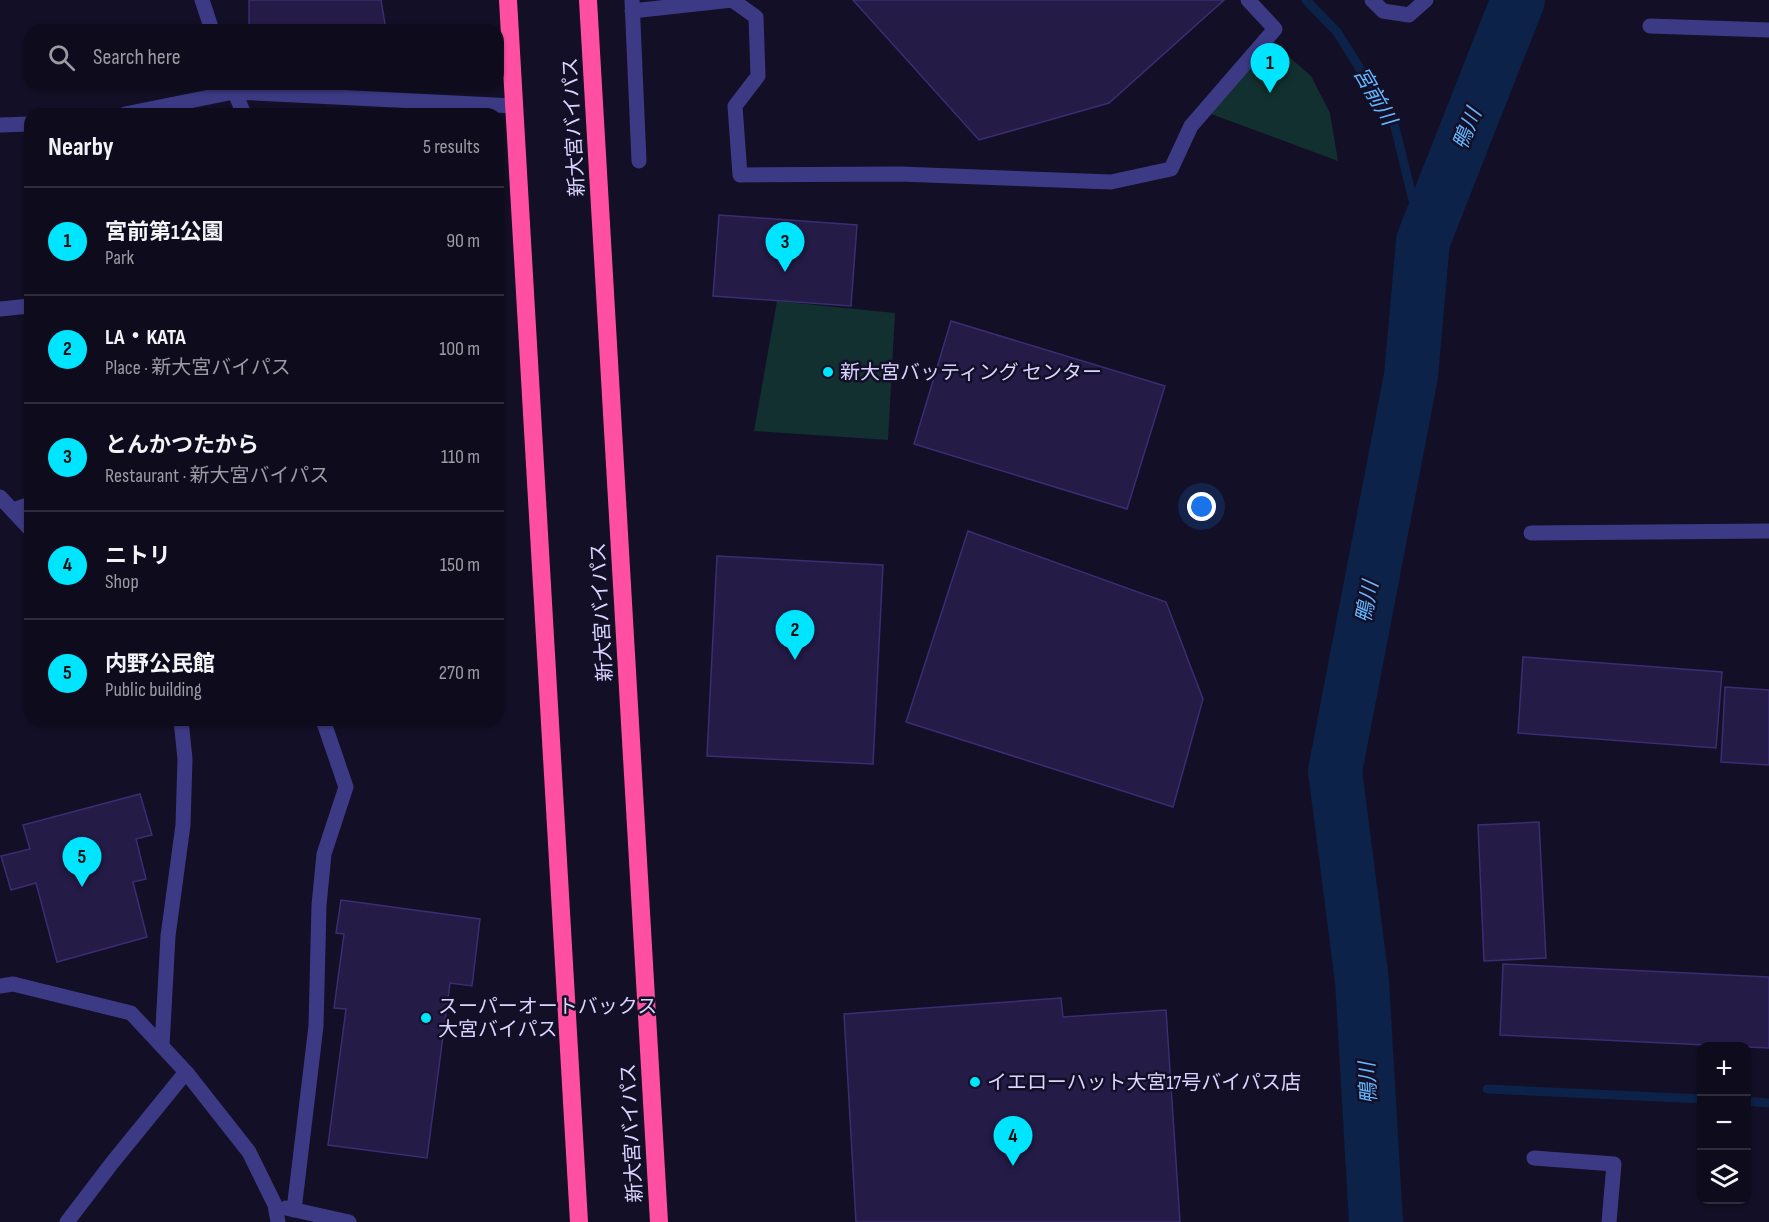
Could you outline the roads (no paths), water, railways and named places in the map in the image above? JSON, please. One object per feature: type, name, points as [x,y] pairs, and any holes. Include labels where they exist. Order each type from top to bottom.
[{"type":"highway","points":[[508,0],[579,1222]]},
{"type":"highway","name":"新大宮バイパス","points":[[588,0],[659,1222]]},
{"type":"street","points":[[202,0],[210,24]]},
{"type":"street","points":[[639,161],[632,6],[732,0],[756,17],[758,76],[735,106],[740,175],[900,174],[1111,182],[1171,169],[1191,126],[1275,29],[1248,0]]},
{"type":"street","points":[[1372,0],[1383,11],[1409,15],[1426,0]]},
{"type":"street","points":[[1650,26],[1769,30]]},
{"type":"street","points":[[150,108],[225,90]]},
{"type":"street","points":[[234,90],[241,108]]},
{"type":"street","points":[[264,90],[514,106]]},
{"type":"street","points":[[0,125],[24,124]]},
{"type":"street","points":[[0,309],[24,307]]},
{"type":"street","points":[[0,497],[24,522]]},
{"type":"street","points":[[13,510],[24,506]]},
{"type":"street","points":[[1531,533],[1769,531]]},
{"type":"street","points":[[162,1046],[168,936],[183,825],[185,759],[182,726]]},
{"type":"street","points":[[294,1210],[316,1026],[319,905],[324,854],[346,787],[325,726]]},
{"type":"street","points":[[0,986],[14,984],[131,1013],[186,1072],[249,1152],[275,1205],[278,1222]]},
{"type":"street","points":[[67,1222],[186,1072]]},
{"type":"street","points":[[1534,1158],[1614,1164],[1609,1222]]},
{"type":"street","points":[[275,1205],[349,1222]]},
{"type":"waterway","name":"宮前川","points":[[1306,0],[1337,32],[1394,123],[1423,241]]},
{"type":"waterway","name":"鴨川","points":[[1376,1222],[1362,981],[1335,771],[1411,376],[1423,241],[1518,0]]},
{"type":"waterway","points":[[1487,1089],[1697,1099]]},
{"type":"waterway","points":[[1751,1101],[1769,1103]]},
{"type":"place","name":"宮前第1公園","points":[[1270,93]]},
{"type":"place","name":"とんかつたから","points":[[785,272]]},
{"type":"place","name":"新大宮バッティング センター","points":[[828,372]]},
{"type":"place","name":"LA・KATA","points":[[795,660]]},
{"type":"place","name":"内野公民館","points":[[82,887]]},
{"type":"place","name":"スーパーオートバックス 大宮バイパス","points":[[426,1018]]},
{"type":"place","name":"イエローハット大宮17号バイパス店","points":[[975,1082]]},
{"type":"place","name":"ニトリ","points":[[1013,1166]]}]
